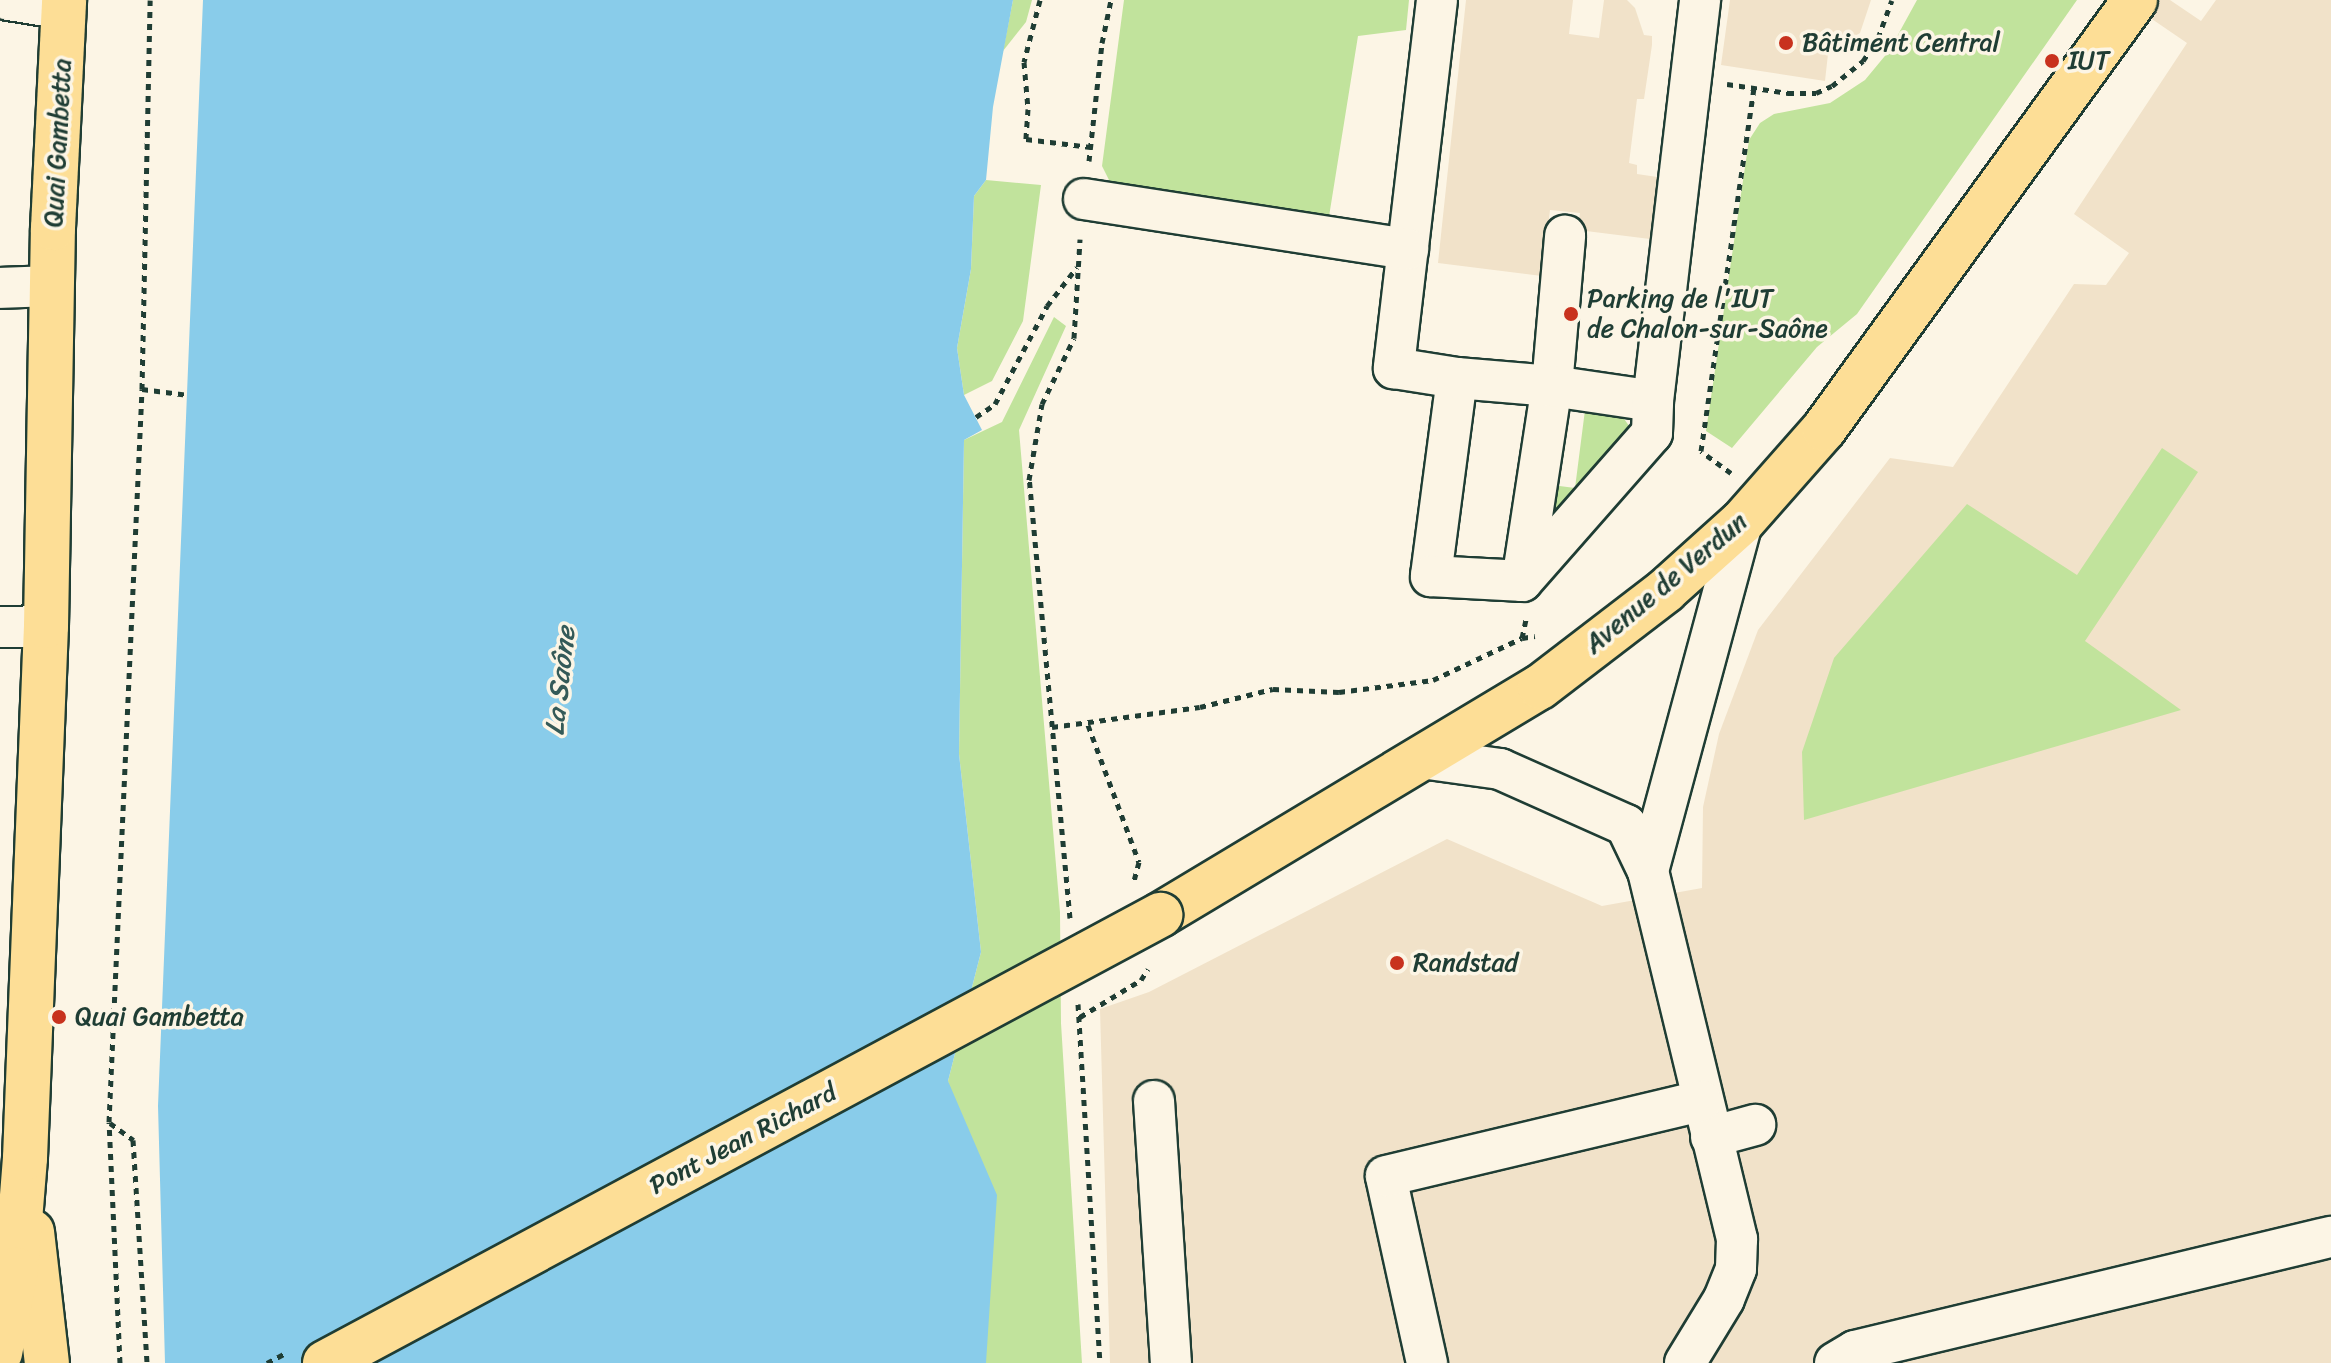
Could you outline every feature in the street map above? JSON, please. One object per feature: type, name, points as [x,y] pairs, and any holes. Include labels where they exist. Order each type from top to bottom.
[{"type":"main road","name":"Avenue de Verdun","points":[[1147,901],[1421,758],[1540,687],[1665,591],[1742,502],[1824,429],[2135,0]]},
{"type":"main road","name":"Quai Gambetta","points":[[0,1353],[8,1282],[12,1158],[46,626],[52,286],[64,5]]},
{"type":"main road","name":"Pont Jean Richard","points":[[325,1363],[1147,901]]},
{"type":"main road","name":"Quai Gambetta","points":[[12,1158],[47,1363]]},
{"type":"street","points":[[9,0],[64,5]]},
{"type":"street","points":[[1437,0],[1394,368],[1653,401]]},
{"type":"street","points":[[1522,581],[1652,433],[1653,401],[1700,0]]},
{"type":"street","points":[[1084,199],[1408,249]]},
{"type":"street","points":[[1522,581],[1552,386],[1565,236]]},
{"type":"street","points":[[0,288],[52,286]]},
{"type":"street","points":[[1457,378],[1431,576],[1522,581]]},
{"type":"street","points":[[1648,871],[1742,502]]},
{"type":"street","points":[[0,627],[46,626]]},
{"type":"street","points":[[1421,758],[1500,769],[1626,825],[1648,871],[1737,1239],[1736,1269],[1724,1299],[1675,1362]]},
{"type":"street","points":[[1154,1101],[1171,1363]]},
{"type":"street","points":[[1427,1363],[1386,1176],[1706,1119],[1755,1125]]},
{"type":"street","points":[[1835,1363],[1855,1351],[2331,1237]]},
{"type":"path","points":[[120,1363],[109,1122],[142,389],[150,0]]},
{"type":"path","points":[[1040,0],[1024,62],[1026,139],[1091,147]]},
{"type":"path","points":[[1068,896],[1029,480],[1042,404],[1074,338],[1084,199],[1111,0]]},
{"type":"path","points":[[1690,79],[1802,93],[1832,86],[1863,61],[1878,38],[1892,0]]},
{"type":"path","points":[[1742,502],[1701,451],[1754,88]]},
{"type":"path","points":[[976,417],[995,404],[1047,306],[1077,267]]},
{"type":"path","points":[[142,389],[189,395]]},
{"type":"path","points":[[1052,727],[1088,725],[1200,707],[1273,689],[1339,692],[1433,680],[1522,638],[1550,633]]},
{"type":"path","points":[[1088,725],[1139,862],[1147,901]]},
{"type":"path","points":[[1079,1018],[1141,980]]},
{"type":"path","points":[[1081,1034],[1100,1363]]},
{"type":"path","points":[[109,1122],[133,1140],[147,1363]]},
{"type":"shaded area","points":[[1466,0],[1573,0],[1569,34],[1599,38],[1604,0],[1627,0],[1635,8],[1644,35],[1652,36],[1652,45],[1644,99],[1637,99],[1629,163],[1637,165],[1637,174],[1664,178],[1658,240],[1578,230],[1580,213],[1550,210],[1542,276],[1438,263]]},
{"type":"shaded area","name":"Bâtiment Central","points":[[1730,0],[1871,0],[1860,33],[1828,54],[1825,81],[1721,65]]},
{"type":"shaded area","points":[[2124,0],[2170,0],[2201,21],[2216,0],[2331,0],[2331,1363],[1110,1363],[1100,1009],[1149,992],[1447,839],[1602,906],[1702,888],[1703,807],[1719,734],[1758,630],[1890,458],[1953,467],[2074,284],[2106,285],[2129,253],[2074,214],[2187,43]]},
{"type":"green space","points":[[1013,0],[1032,0],[1026,22],[1003,51]]},
{"type":"green space","points":[[1124,0],[1409,0],[1406,30],[1358,36],[1327,229],[1111,184],[1102,166]]},
{"type":"green space","points":[[1917,0],[2077,0],[1857,314],[1817,347],[1732,448],[1706,431],[1749,140],[1760,123],[1774,114],[1830,103],[1865,80],[1889,51]]},
{"type":"green space","points":[[986,180],[1041,185],[1023,321],[992,381],[964,395],[957,348],[971,269],[974,196]]},
{"type":"green space","points":[[1054,317],[1066,326],[1019,430],[1060,912],[1061,1023],[1082,1363],[985,1363],[948,1081],[981,952],[959,754],[964,440],[1002,422]]},
{"type":"green space","points":[[1585,410],[1622,416],[1632,430],[1566,512],[1556,512],[1548,504],[1544,484],[1575,488]]},
{"type":"green space","points":[[2162,448],[2198,472],[2085,641],[2181,710],[1804,820],[1802,752],[1834,658],[1967,504],[2077,575]]},
{"type":"water","name":"La Saône","points":[[203,0],[1013,0],[993,107],[986,180],[974,196],[971,269],[957,348],[964,395],[982,430],[964,440],[959,754],[981,952],[948,1081],[997,1195],[986,1363],[165,1363],[158,1106]]},
{"type":"place","name":"Bâtiment Central","points":[[1786,43]]},
{"type":"place","name":"IUT","points":[[2052,61]]},
{"type":"place","name":"Parking de l'IUT de Chalon-sur-Saône","points":[[1571,314]]},
{"type":"place","name":"Randstad","points":[[1397,963]]},
{"type":"place","name":"Quai Gambetta","points":[[59,1017]]}]
